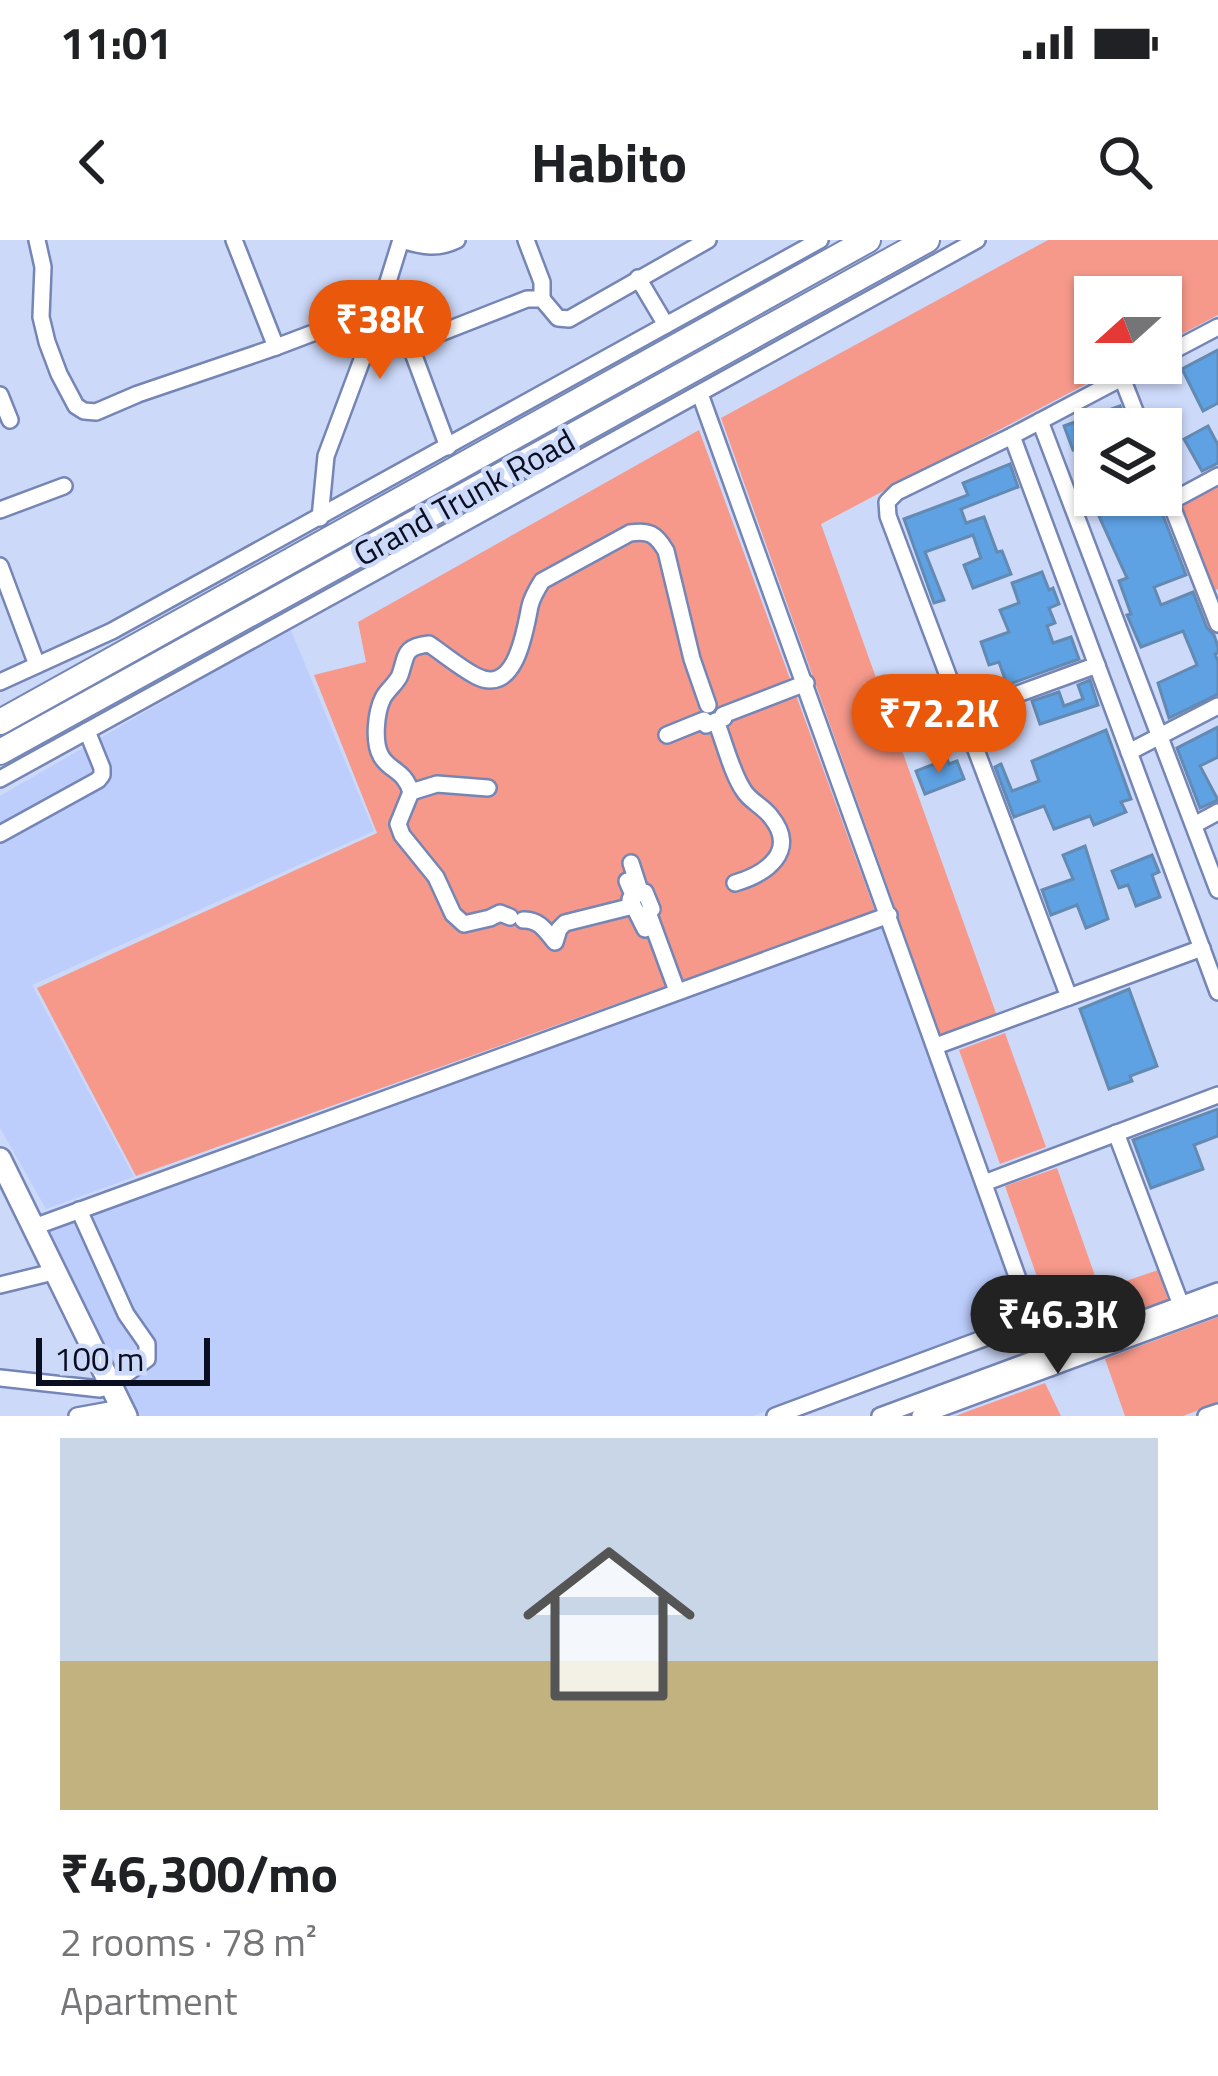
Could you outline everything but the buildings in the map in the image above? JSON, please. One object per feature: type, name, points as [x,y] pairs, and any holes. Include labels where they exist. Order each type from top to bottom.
[{"type":"highway","name":"Grand Trunk Road","points":[[0,722],[868,240]]},
{"type":"highway","name":"Grand Trunk Road","points":[[0,752],[927,240]]},
{"type":"main road","points":[[0,1160],[113,1403]]},
{"type":"main road","points":[[0,1184],[113,1403]]},
{"type":"street","points":[[37,240],[47,342],[76,406],[84,411],[96,412],[380,308]]},
{"type":"street","points":[[234,240],[276,347]]},
{"type":"street","points":[[320,518],[326,456],[401,240],[438,248],[457,240]]},
{"type":"street","points":[[526,240],[542,282],[542,299],[558,318],[569,319],[708,240]]},
{"type":"street","points":[[0,682],[112,631],[320,518],[666,325],[787,248],[820,240]]},
{"type":"street","points":[[0,779],[977,240]]},
{"type":"street","points":[[638,278],[666,325]]},
{"type":"street","points":[[407,346],[527,299],[542,299]]},
{"type":"street","points":[[1182,346],[1218,327]]},
{"type":"street","points":[[372,333],[407,346],[448,447]]},
{"type":"street","points":[[1070,997],[887,502],[897,492],[1111,384]]},
{"type":"street","points":[[700,394],[1048,1361]]},
{"type":"street","points":[[0,395],[10,420]]},
{"type":"street","points":[[1040,421],[1218,890]]},
{"type":"street","points":[[1012,436],[1218,992]]},
{"type":"street","points":[[1182,496],[1218,476]]},
{"type":"street","points":[[0,510],[64,486]]},
{"type":"street","points":[[1176,516],[1214,601],[1218,624]]},
{"type":"street","points":[[633,906],[565,923],[554,942],[532,920],[512,923],[500,913],[464,924],[453,914],[436,877],[401,835],[398,824],[411,792],[407,780],[381,756],[377,735],[382,700],[400,675],[401,660],[414,646],[429,644],[480,679],[496,679],[518,655],[542,581],[630,533],[645,531],[658,537],[666,550],[692,659],[712,713],[745,793],[775,821],[782,840],[778,858],[766,870],[735,883]]},
{"type":"street","points":[[0,566],[37,665]]},
{"type":"street","points":[[963,714],[1097,665]]},
{"type":"street","points":[[712,713],[724,718],[804,679]]},
{"type":"street","points":[[1129,752],[1218,706]]},
{"type":"street","points":[[666,730],[704,720],[706,725],[712,713]]},
{"type":"street","points":[[0,834],[98,780],[102,768],[87,730]]},
{"type":"street","points":[[411,792],[437,784],[488,788]]},
{"type":"street","points":[[1194,825],[1218,812]]},
{"type":"street","points":[[626,865],[641,894],[646,892],[673,992],[630,899],[634,897],[626,865]]},
{"type":"street","points":[[34,1227],[889,915]]},
{"type":"street","points":[[936,1046],[1202,948]]},
{"type":"street","points":[[984,1183],[1218,1095]]},
{"type":"street","points":[[1116,1133],[1181,1305]]},
{"type":"street","points":[[77,1416],[113,1403],[149,1352],[126,1314],[79,1210]]},
{"type":"street","points":[[0,1285],[45,1274]]},
{"type":"street","points":[[920,1416],[1218,1291]]},
{"type":"street","points":[[880,1416],[1218,1306]]},
{"type":"street","points":[[776,1416],[1034,1320]]},
{"type":"street","points":[[0,1378],[113,1403]]},
{"type":"street","points":[[1206,1416],[1218,1412]]},
{"type":"shaded area","points":[[1048,240],[1218,240],[1218,315],[1182,334],[1182,276],[1074,276],[1074,384],[1086,384],[821,524],[997,1016],[940,1034],[721,418]]},
{"type":"shaded area","points":[[699,430],[875,911],[136,1176],[37,988],[377,833],[314,675],[366,662],[358,622]]},
{"type":"shaded area","points":[[1218,486],[1218,589],[1214,591],[1182,512],[1182,506]]},
{"type":"shaded area","points":[[290,628],[374,831],[32,985],[134,1177],[46,1209],[0,1128],[0,796]]},
{"type":"shaded area","points":[[884,926],[1022,1316],[753,1416],[136,1416],[46,1230]]},
{"type":"shaded area","points":[[1005,1033],[1046,1147],[1000,1164],[959,1050]]},
{"type":"shaded area","points":[[1057,1168],[1100,1290],[1158,1270],[1168,1300],[1059,1339],[1005,1186]]},
{"type":"shaded area","points":[[1218,1317],[1218,1403],[1183,1416],[1125,1416],[1105,1359]]},
{"type":"shaded area","points":[[1045,1383],[1061,1416],[955,1416]]}]
